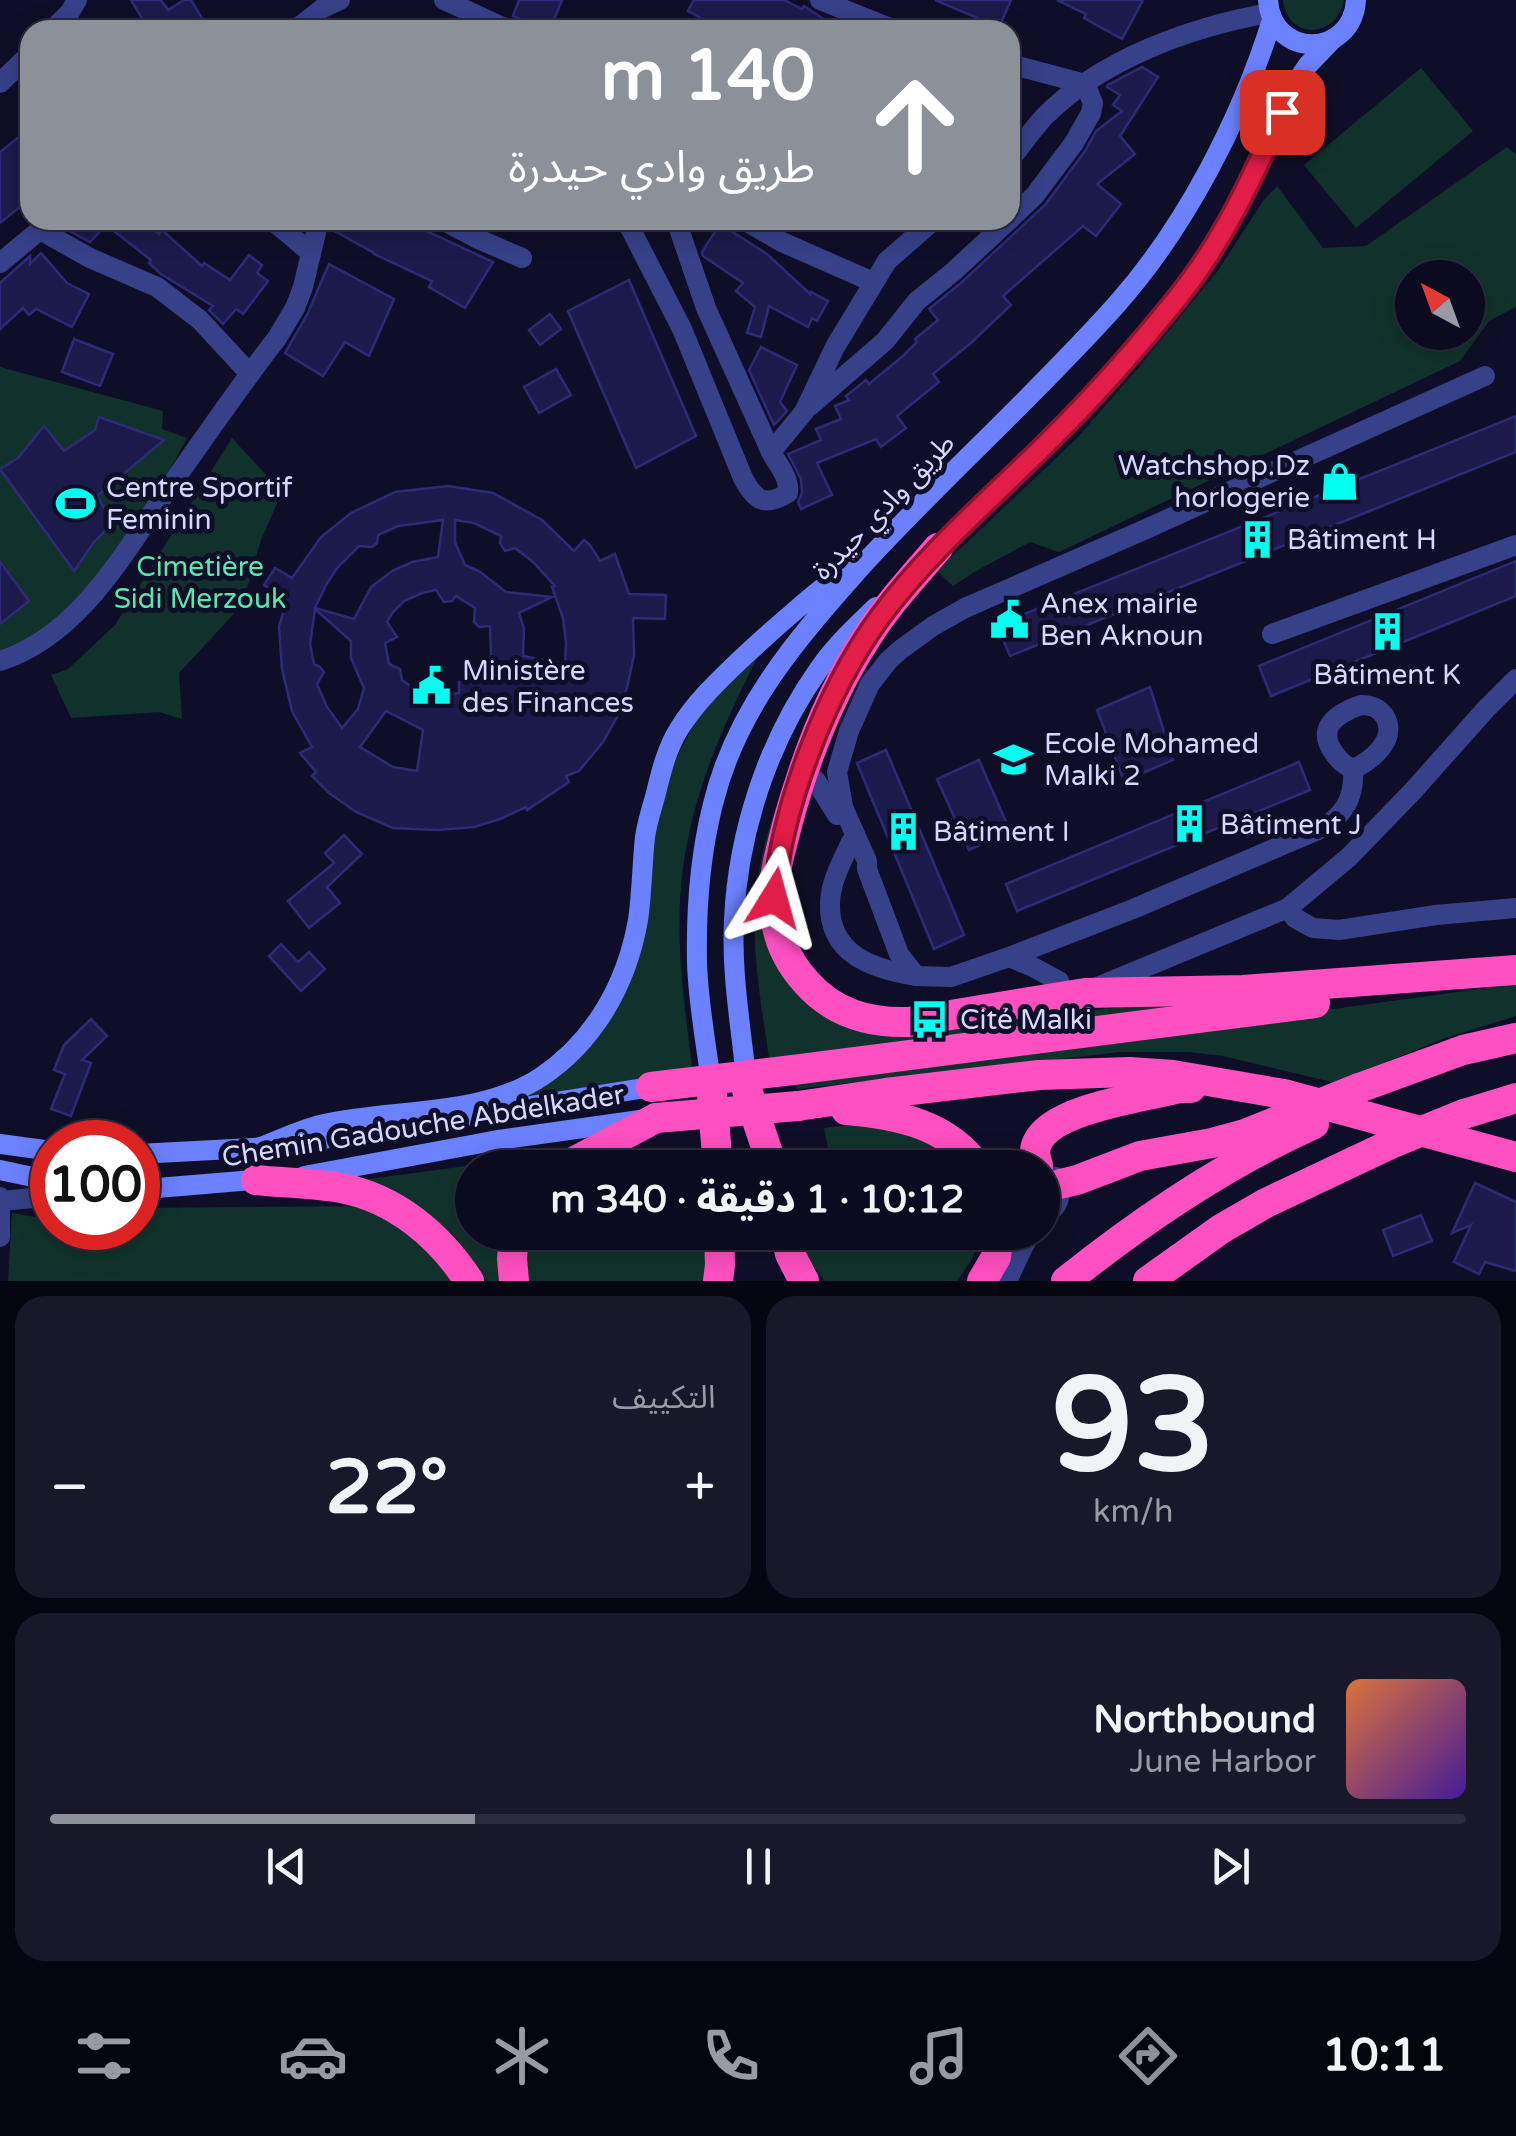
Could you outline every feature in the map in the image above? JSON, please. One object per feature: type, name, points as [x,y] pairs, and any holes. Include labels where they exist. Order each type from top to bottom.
[{"type":"highway","points":[[938,548],[896,596],[834,694],[803,770],[779,856],[774,887],[776,927],[790,961],[819,996],[860,1018],[891,1022],[1074,994],[1243,990],[1516,972]]},
{"type":"highway","points":[[587,1150],[654,1102],[794,1070],[1333,1001],[1516,972]]},
{"type":"highway","points":[[1060,1177],[1076,1180],[1140,1156],[1301,1121],[1463,1050],[1516,1038]]},
{"type":"highway","points":[[1372,1091],[1516,1050]]},
{"type":"highway","points":[[798,1106],[905,1090],[1098,1071],[1173,1075],[1257,1089],[1516,1157]]},
{"type":"highway","points":[[1035,1150],[1037,1141],[1053,1125],[1079,1112],[1180,1088],[1257,1089]]},
{"type":"highway","points":[[747,1090],[756,1150]]},
{"type":"highway","points":[[747,1090],[767,1150]]},
{"type":"highway","points":[[712,1094],[716,1150]]},
{"type":"highway","points":[[1148,1281],[1266,1203],[1395,1142],[1516,1098]]},
{"type":"highway","points":[[654,1102],[798,1106],[880,1113],[923,1125],[963,1150]]},
{"type":"highway","points":[[1066,1281],[1220,1173],[1286,1137],[1301,1121]]},
{"type":"highway","points":[[256,1180],[342,1188],[383,1200],[434,1237],[470,1281]]},
{"type":"highway","points":[[513,1250],[514,1281]]},
{"type":"highway","points":[[718,1281],[720,1250]]},
{"type":"highway","points":[[723,1250],[727,1281]]},
{"type":"highway","points":[[772,1250],[777,1281]]},
{"type":"highway","points":[[789,1250],[804,1281]]},
{"type":"main road","points":[[747,1090],[735,979],[734,918],[740,864],[765,771],[796,705],[852,630],[1069,421],[1181,294],[1235,211],[1294,87],[1308,65],[1351,22],[1356,0]]},
{"type":"main road","points":[[1266,9],[1280,32],[1291,40],[1318,44],[1332,40]]},
{"type":"main road","name":"طريق وادي حيدرة","points":[[712,1094],[697,964],[701,869],[713,802],[732,750],[769,677],[796,640],[896,528],[1056,369],[1119,302],[1154,257],[1206,174],[1247,85],[1266,9]]},
{"type":"main road","points":[[256,1149],[320,1126],[492,1098],[539,1078],[565,1058],[612,1000],[627,966],[638,919],[646,834],[660,776],[678,731],[700,700],[760,641],[896,528]]},
{"type":"main road","name":"Chemin Gadouche Abdelkader","points":[[160,1153],[256,1149],[416,1126],[654,1102]]},
{"type":"main road","name":"Chemin Gadouche Abdelkader","points":[[160,1188],[302,1176],[498,1140],[654,1102]]},
{"type":"main road","points":[[0,1144],[30,1148]]},
{"type":"main road","points":[[0,1170],[30,1176]]},
{"type":"street","points":[[62,20],[77,0]]},
{"type":"street","points":[[308,20],[340,0]]},
{"type":"street","points":[[444,0],[487,20]]},
{"type":"street","points":[[820,0],[870,20]]},
{"type":"street","points":[[1020,147],[1043,118],[1104,69],[1206,28],[1266,9]]},
{"type":"street","points":[[0,83],[20,64]]},
{"type":"street","points":[[1020,67],[1085,84]]},
{"type":"street","points":[[1020,208],[1074,143],[1091,113],[1093,103],[1085,84]]},
{"type":"street","points":[[0,263],[40,230]]},
{"type":"street","points":[[53,230],[90,258],[157,287],[200,320],[250,374]]},
{"type":"street","points":[[284,230],[311,253]]},
{"type":"street","points":[[0,660],[23,654],[45,640],[78,611],[111,571],[277,338],[295,308],[317,230]]},
{"type":"street","points":[[461,230],[522,258]]},
{"type":"street","points":[[631,230],[682,329],[750,491],[764,500],[782,497],[788,493],[788,482],[706,308],[679,230]]},
{"type":"street","points":[[761,230],[873,282]]},
{"type":"street","points":[[804,412],[835,347],[873,282],[887,261],[923,230]]},
{"type":"street","points":[[771,452],[804,412],[884,342],[917,301],[997,230]]},
{"type":"street","points":[[867,868],[840,796],[837,772],[849,731],[870,684],[900,650],[965,608],[1485,376]]},
{"type":"street","points":[[1272,634],[1516,545]]},
{"type":"street","points":[[1009,958],[1044,972],[1074,994],[1288,908],[1349,857],[1516,679]]},
{"type":"street","points":[[851,842],[830,902],[838,934],[855,957],[867,964],[916,976],[951,977],[1134,909],[1328,825],[1341,814],[1352,794],[1353,769]]},
{"type":"street","points":[[803,770],[821,788],[867,868],[899,954],[916,976]]},
{"type":"street","points":[[1288,908],[1295,918],[1313,928],[1339,930],[1516,908]]},
{"type":"street","points":[[0,1237],[0,1199],[30,1197]]},
{"type":"street","points":[[996,1266],[1016,1250]]},
{"type":"green space","points":[[1283,0],[1344,0],[1332,22],[1312,30],[1293,22]]},
{"type":"green space","points":[[1421,68],[1473,131],[1356,228],[1304,165]]},
{"type":"green space","points":[[1507,147],[1516,154],[1516,307],[1485,327],[1485,260],[1395,260],[1395,350],[1468,350],[1460,361],[1059,552],[1030,542],[953,586],[937,571],[1078,437],[1217,272],[1277,186],[1323,248],[1366,246]]},
{"type":"green space","name":"Centre Sportif Feminin","points":[[0,367],[163,411],[162,429],[187,438],[117,567],[87,602],[0,661]]},
{"type":"green space","name":"Cimetière Sidi Merzouk","points":[[232,438],[282,492],[261,540],[242,605],[179,673],[182,719],[159,712],[71,718],[51,675],[68,669],[115,625]]},
{"type":"green space","points":[[757,658],[711,760],[694,813],[683,868],[680,943],[692,1067],[494,1104],[596,1034],[669,776],[706,707]]},
{"type":"green space","points":[[793,763],[771,937],[886,1033],[1176,1001],[1177,1007],[769,1058],[756,962],[756,890],[770,826]]},
{"type":"green space","points":[[1516,984],[1516,1016],[1445,1038],[1336,1083],[1223,1056],[1120,1052],[797,1089],[796,1083]]},
{"type":"green space","points":[[867,1123],[934,1136],[945,1150],[828,1150],[824,1128]]},
{"type":"green space","points":[[455,1167],[455,1236],[427,1213],[361,1180]]},
{"type":"green space","points":[[370,1206],[418,1238],[453,1281],[8,1281],[12,1213],[30,1216],[30,1250],[160,1250],[160,1208]]},
{"type":"green space","points":[[465,1250],[503,1250],[504,1281],[487,1281]]},
{"type":"green space","points":[[522,1250],[708,1250],[709,1281],[521,1281]]},
{"type":"green space","points":[[806,1250],[975,1250],[957,1281],[825,1281]]},
{"type":"building","points":[[131,0],[161,0],[168,10],[191,0],[203,20],[143,20]]},
{"type":"building","points":[[519,0],[562,0],[554,20],[513,16]]},
{"type":"building","points":[[694,0],[784,0],[802,9],[804,6],[825,20],[704,20],[688,11]]},
{"type":"building","points":[[935,0],[1011,0],[1002,20],[982,20]]},
{"type":"building","points":[[1057,0],[1143,0],[1122,39]]},
{"type":"building","points":[[1142,67],[1158,77],[1120,136],[1135,154],[1097,184],[1121,204],[1096,236],[1083,226],[1003,296],[1011,305],[933,374],[939,382],[897,416],[906,428],[881,447],[876,439],[817,463],[832,495],[801,509],[801,479],[788,454],[821,440],[816,429],[841,419],[835,406],[849,400],[846,396],[866,380],[869,384],[903,356],[917,342],[915,339],[938,320],[929,309],[1045,205],[1096,131],[1122,111],[1113,105],[1120,95],[1108,85]]},
{"type":"building","points":[[20,136],[20,207],[0,223],[0,152]]},
{"type":"building","points":[[68,230],[101,230],[90,242]]},
{"type":"building","points":[[112,230],[154,230],[159,234],[162,230],[202,266],[204,263],[230,280],[249,255],[262,265],[257,273],[268,281],[243,314],[236,309],[223,324],[209,310],[213,306],[161,274],[149,263],[151,260]]},
{"type":"building","points":[[333,230],[424,230],[493,262],[465,308],[429,287],[432,281]]},
{"type":"building","points":[[716,230],[729,230],[767,254],[810,294],[828,301],[817,321],[812,318],[808,327],[769,306],[761,337],[747,333],[755,307],[736,291],[743,283],[702,252]]},
{"type":"building","points":[[41,253],[67,283],[89,294],[72,327],[36,309],[29,315],[23,308],[0,329],[0,283],[30,256],[30,264]]},
{"type":"building","points":[[329,264],[394,299],[369,356],[345,342],[323,376],[285,353]]},
{"type":"building","points":[[629,280],[696,436],[636,468],[568,311]]},
{"type":"building","points":[[550,314],[561,329],[540,345],[529,330]]},
{"type":"building","points":[[74,339],[113,354],[100,386],[62,372]]},
{"type":"building","points":[[761,347],[797,365],[780,402],[787,411],[774,425],[749,370]]},
{"type":"building","points":[[556,369],[571,395],[539,413],[524,387]]},
{"type":"building","name":"Bâtiment H","points":[[1516,416],[1516,452],[1010,656],[997,625]]},
{"type":"building","points":[[99,417],[164,440],[97,496],[113,523],[74,571],[0,469],[18,458],[44,426],[64,451],[95,430]]},
{"type":"building","points":[[448,486],[493,493],[542,520],[574,551],[584,540],[600,561],[615,554],[629,594],[666,595],[665,619],[633,618],[634,655],[627,688],[603,742],[579,771],[566,776],[569,782],[527,810],[526,807],[474,827],[393,828],[356,812],[329,793],[312,776],[316,772],[300,753],[312,747],[292,711],[282,669],[279,627],[287,599],[264,585],[275,568],[292,578],[321,537],[351,513],[395,492]],"holes":[[[443,520],[438,557],[392,571],[371,587],[354,619],[315,608],[337,568],[359,546],[372,547],[378,535],[398,526]],[[455,520],[474,523],[501,536],[505,551],[515,548],[555,586],[552,587],[563,618],[565,664],[523,656],[524,629],[519,613],[552,597],[506,592],[465,565],[455,542]],[[436,590],[444,602],[456,596],[475,608],[474,622],[479,627],[490,626],[491,655],[473,683],[459,682],[459,693],[433,697],[419,692],[402,680],[400,669],[389,664],[385,643],[397,637],[387,622],[404,601]],[[315,609],[351,641],[351,658],[364,688],[358,709],[342,728],[317,684],[324,672],[314,664],[310,644]],[[386,711],[423,730],[417,771],[393,767],[360,747]]]},
{"type":"building","name":"Bâtiment K","points":[[1516,561],[1516,596],[1271,696],[1259,666]]},
{"type":"building","points":[[0,562],[29,601],[0,624]]},
{"type":"building","points":[[1150,687],[1173,760],[1124,781],[1097,710]]},
{"type":"building","name":"Bâtiment I","points":[[886,750],[964,935],[934,949],[857,763]]},
{"type":"building","points":[[979,760],[1010,831],[969,850],[937,779]]},
{"type":"building","name":"Bâtiment J","points":[[1299,762],[1310,790],[1017,911],[1006,884]]},
{"type":"building","points":[[344,835],[362,854],[327,887],[340,903],[309,928],[288,901],[334,863],[325,853]]},
{"type":"building","points":[[281,944],[298,962],[309,952],[325,969],[301,991],[269,956]]},
{"type":"building","points":[[91,1019],[107,1036],[82,1060],[91,1063],[71,1116],[51,1109],[65,1074],[54,1070],[64,1045]]},
{"type":"building","points":[[1475,1183],[1516,1202],[1516,1271],[1485,1262],[1479,1274],[1454,1262],[1471,1225],[1452,1233]]},
{"type":"building","points":[[1421,1215],[1432,1241],[1393,1256],[1383,1230]]},
{"type":"place","name":"Watchshop.Dz horlogerie","points":[[1340,481]]},
{"type":"place","name":"Centre Sportif Feminin","points":[[76,503]]},
{"type":"place","name":"Bâtiment H","points":[[1257,539]]},
{"type":"place","name":"Anex mairie Ben Aknoun","points":[[1010,619]]},
{"type":"place","name":"Bâtiment K","points":[[1387,631]]},
{"type":"place","name":"Ministère des Finances","points":[[432,686]]},
{"type":"place","name":"Ecole Mohamed Malki 2","points":[[1014,759]]},
{"type":"place","name":"Bâtiment J","points":[[1190,824]]},
{"type":"place","name":"Bâtiment I","points":[[903,831]]},
{"type":"place","name":"Cité Malki","points":[[930,1019]]},
{"type":"route","points":[[774,898],[779,856],[803,770],[834,694],[864,641],[938,548],[1079,410],[1181,294],[1226,228],[1282,112]]}]
